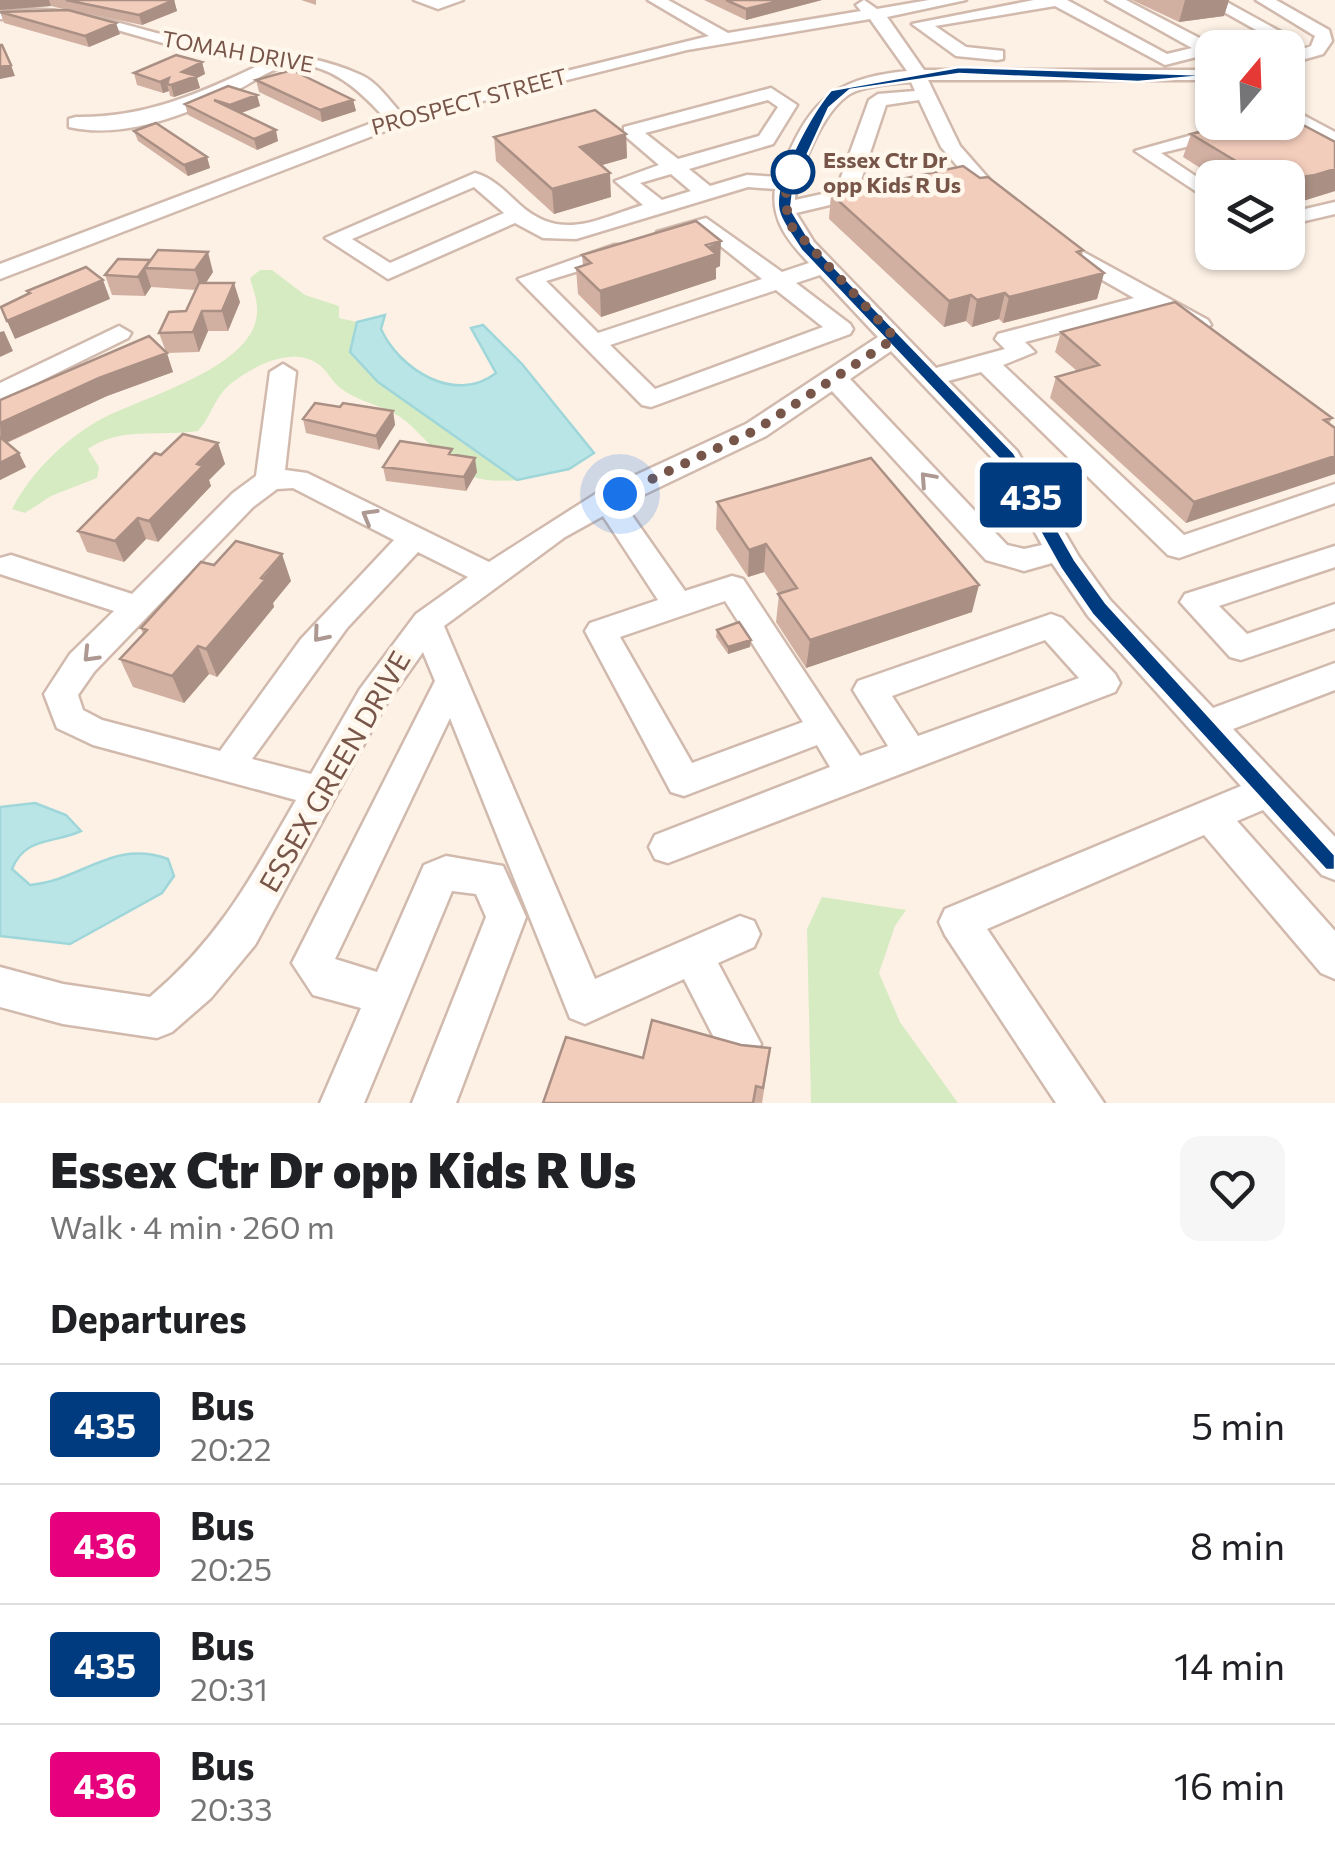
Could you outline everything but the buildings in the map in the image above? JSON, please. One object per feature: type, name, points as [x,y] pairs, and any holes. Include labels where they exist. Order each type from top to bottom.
[{"type":"street","points":[[422,0],[438,4],[454,0]]},
{"type":"street","points":[[656,0],[724,38]]},
{"type":"street","points":[[813,9],[844,0]]},
{"type":"street","points":[[852,0],[875,14],[903,45],[954,171],[1012,209]]},
{"type":"street","name":"PROSPECT STREET","points":[[0,272],[396,118],[724,38],[958,0]]},
{"type":"street","points":[[1114,0],[1195,40]]},
{"type":"street","points":[[1210,0],[1268,30]]},
{"type":"street","points":[[1264,0],[1318,28],[1330,40],[1305,53]]},
{"type":"street","points":[[1195,52],[1165,60],[1057,1],[920,24],[962,52],[1138,78],[1195,76]]},
{"type":"street","name":"TOMAH DRIVE","points":[[6,16],[38,10],[73,12],[191,46],[348,74],[372,90],[396,118]]},
{"type":"street","points":[[714,12],[746,34]]},
{"type":"street","points":[[903,45],[948,63],[1028,61]]},
{"type":"street","points":[[76,123],[128,124],[160,117],[283,60]]},
{"type":"street","points":[[845,196],[878,100],[922,84],[1028,61]]},
{"type":"street","points":[[922,84],[848,87],[835,92],[823,107],[786,196],[797,236],[1014,466],[1060,551],[1099,608],[1335,863]]},
{"type":"street","points":[[658,207],[625,181],[674,166],[766,140],[788,104],[771,94],[631,131],[674,166],[706,192]]},
{"type":"street","points":[[785,109],[823,107]]},
{"type":"street","points":[[1305,124],[1335,140]]},
{"type":"street","points":[[1195,138],[1145,150],[1195,184]]},
{"type":"street","points":[[1291,140],[1335,161]]},
{"type":"street","points":[[518,214],[388,272],[336,238],[475,178],[518,214],[536,232],[560,235],[747,181],[786,196],[845,196],[895,184]]},
{"type":"street","points":[[1305,215],[1335,208]]},
{"type":"street","points":[[706,224],[779,281],[841,329],[652,399],[530,279],[706,224]]},
{"type":"street","points":[[1042,232],[1085,262],[1157,299],[1222,342]]},
{"type":"street","points":[[594,342],[824,266]]},
{"type":"street","points":[[933,377],[1023,352],[1007,338],[1157,299]]},
{"type":"street","points":[[0,393],[120,333]]},
{"type":"street","name":"ESSEX GREEN DRIVE","points":[[0,987],[64,1004],[157,1018],[196,984],[241,932],[390,667],[426,622],[488,574],[607,500],[756,430],[895,338]]},
{"type":"street","points":[[985,362],[1179,548],[1335,492]]},
{"type":"street","points":[[270,480],[284,372]]},
{"type":"street","points":[[835,378],[997,553],[1024,560],[1060,551]]},
{"type":"street","points":[[320,792],[93,731],[69,718],[61,694],[68,680],[243,500],[280,477],[316,485],[412,540],[488,574]]},
{"type":"street","points":[[607,500],[678,605]]},
{"type":"street","points":[[228,767],[297,663],[360,587],[412,540]]},
{"type":"street","points":[[1335,556],[1196,602],[1240,648],[1335,616]]},
{"type":"street","points":[[11,566],[137,607]]},
{"type":"street","points":[[825,728],[684,781],[601,630],[732,587],[825,728],[852,774]]},
{"type":"street","points":[[426,622],[585,1004],[740,934]]},
{"type":"street","points":[[910,752],[870,690],[1050,626],[1103,683]]},
{"type":"street","points":[[668,846],[910,752],[1103,683],[1161,676]]},
{"type":"street","points":[[1207,725],[1335,676]]},
{"type":"street","points":[[387,994],[327,980],[312,963],[451,681]]},
{"type":"street","points":[[1082,1103],[960,922],[1268,791]]},
{"type":"street","points":[[1210,816],[1335,960]]},
{"type":"street","points":[[342,1103],[438,877],[446,872],[489,878],[506,916],[434,1103]]},
{"type":"street","points":[[692,955],[740,1044]]},
{"type":"green space","points":[[260,270],[272,270],[305,295],[339,306],[339,318],[357,322],[350,352],[464,444],[517,480],[495,481],[464,474],[400,417],[347,392],[318,364],[286,357],[252,369],[233,382],[198,431],[127,435],[101,442],[88,449],[99,467],[97,478],[51,496],[25,513],[12,509],[38,471],[83,430],[193,378],[239,348],[253,329],[257,308],[250,278]]},
{"type":"green space","points":[[822,897],[906,910],[895,926],[879,973],[900,1022],[958,1103],[811,1103],[807,929]]},
{"type":"water","points":[[385,315],[381,329],[389,344],[414,369],[446,384],[480,382],[496,373],[471,328],[483,325],[522,364],[594,453],[569,469],[517,480],[378,382],[350,352],[357,322]]},
{"type":"water","points":[[35,803],[66,815],[81,831],[24,851],[12,869],[30,885],[130,854],[168,859],[174,876],[162,893],[70,944],[0,936],[0,807]]},
{"type":"bus line","name":"435","points":[[1195,77],[1168,79],[959,70],[848,87],[835,92],[823,107],[788,184],[784,209],[797,236],[1007,457],[1068,564],[1099,608],[1335,863]]},
{"type":"place","name":"Essex Ctr Dr opp Kids R Us","points":[[793,172]]},
{"type":"route","points":[[620,494],[756,430],[895,338],[797,236],[784,209],[793,172]]}]
